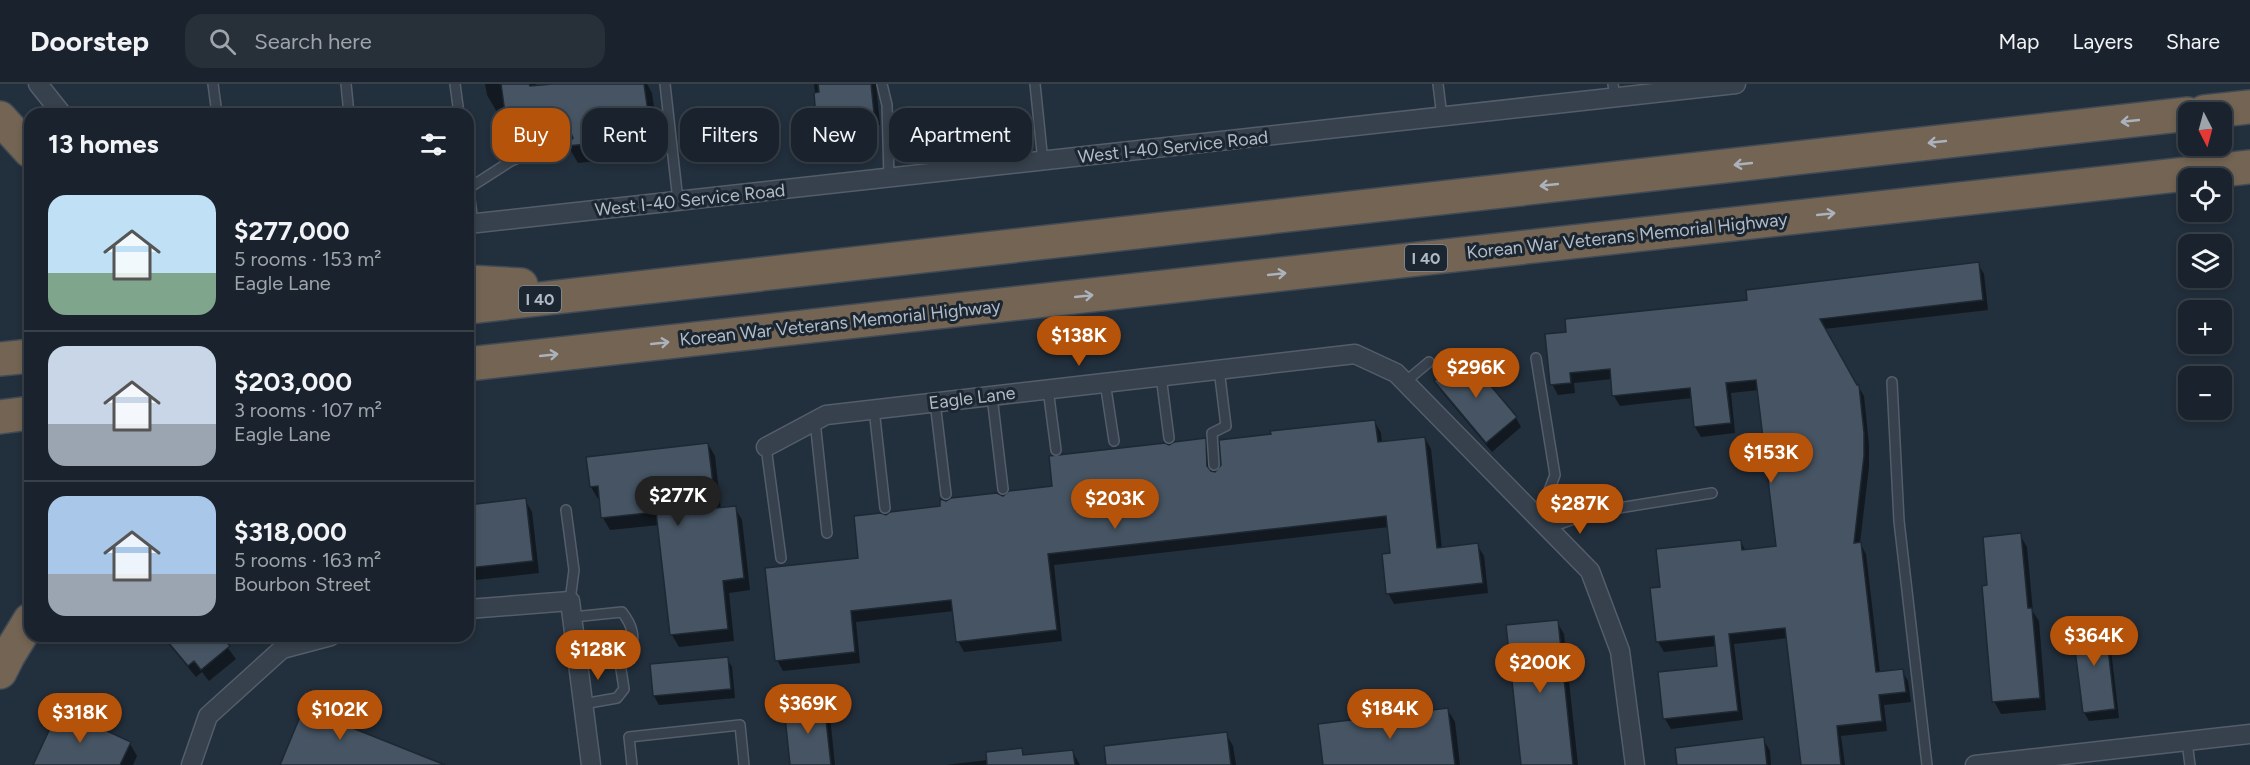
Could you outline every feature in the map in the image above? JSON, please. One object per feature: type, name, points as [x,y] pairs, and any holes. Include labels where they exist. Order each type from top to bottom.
[{"type":"highway","points":[[2232,109],[2250,107]]},
{"type":"highway","name":"I 40","points":[[474,306],[2178,115]]},
{"type":"highway","points":[[0,118],[24,144]]},
{"type":"highway","name":"Korean War Veterans Memorial Highway","points":[[477,364],[2250,167]]},
{"type":"highway","points":[[474,282],[613,291]]},
{"type":"highway","points":[[0,359],[24,357]]},
{"type":"highway","points":[[0,417],[24,414]]},
{"type":"highway","points":[[0,672],[24,630]]},
{"type":"street","points":[[38,84],[57,108]]},
{"type":"street","name":"West I-40 Service Road","points":[[474,223],[1442,117],[1614,91],[1736,84]]},
{"type":"street","name":"Eagle Lane","points":[[766,447],[826,415],[1354,354],[1400,377]]},
{"type":"street","points":[[1400,377],[1590,571],[1620,651],[1635,765]]},
{"type":"street","points":[[474,609],[572,609],[591,765]]},
{"type":"street","points":[[191,765],[208,716],[282,649],[308,642]]},
{"type":"street","points":[[1975,765],[2078,759],[2250,734]]},
{"type":"lane","points":[[213,84],[216,108]]},
{"type":"lane","points":[[346,84],[349,108]]},
{"type":"lane","points":[[455,84],[458,108]]},
{"type":"lane","points":[[665,84],[678,201]]},
{"type":"lane","points":[[882,84],[887,105],[889,178]]},
{"type":"lane","points":[[1035,84],[1044,162]]},
{"type":"lane","points":[[1438,84],[1442,117]]},
{"type":"lane","points":[[474,183],[509,162]]},
{"type":"lane","points":[[1536,358],[1555,475],[1543,524],[1594,512],[1712,493]]},
{"type":"lane","points":[[1400,377],[1430,362]]},
{"type":"lane","points":[[1215,465],[1212,433],[1226,426],[1219,369]]},
{"type":"lane","points":[[1161,376],[1169,438]]},
{"type":"lane","points":[[1105,382],[1114,441]]},
{"type":"lane","points":[[1892,382],[1899,521],[1927,765]]},
{"type":"lane","points":[[1048,389],[1056,450]]},
{"type":"lane","points":[[992,396],[1003,489]]},
{"type":"lane","points":[[935,402],[946,494]]},
{"type":"lane","points":[[874,410],[885,508]]},
{"type":"lane","points":[[814,421],[827,533]]},
{"type":"lane","points":[[766,447],[781,558]]},
{"type":"lane","points":[[566,510],[574,570],[572,609],[622,612],[631,623],[634,644],[629,655],[578,662]]},
{"type":"lane","points":[[583,704],[617,698],[624,689],[619,656]]},
{"type":"lane","points":[[632,765],[628,737],[740,725],[744,765]]},
{"type":"lane","points":[[2187,742],[2190,765]]},
{"type":"building","points":[[501,84],[529,84],[530,86],[644,84],[647,108],[582,108],[582,145],[570,146],[573,138],[570,133],[570,108],[504,108]]},
{"type":"building","points":[[818,84],[871,84],[873,108],[815,108],[814,93],[819,92]]},
{"type":"building","points":[[1979,262],[1983,300],[1820,319],[1859,385],[1864,456],[1854,543],[1861,542],[1876,672],[1903,669],[1906,692],[1879,695],[1882,721],[1837,726],[1841,765],[1801,765],[1785,628],[1729,634],[1738,711],[1663,719],[1658,672],[1717,666],[1714,636],[1656,642],[1650,588],[1660,587],[1656,549],[1741,540],[1742,550],[1776,546],[1756,380],[1726,383],[1731,423],[1694,427],[1690,388],[1612,396],[1610,369],[1570,373],[1571,383],[1550,385],[1545,334],[1566,332],[1565,319],[1747,300],[1746,290]]},
{"type":"building","points":[[1465,355],[1517,417],[1486,443],[1434,381]]},
{"type":"building","points":[[1375,420],[1378,442],[1425,437],[1437,548],[1478,543],[1483,583],[1386,594],[1382,554],[1390,553],[1386,516],[1048,554],[1057,630],[956,642],[951,600],[851,611],[855,652],[775,661],[765,568],[858,558],[854,516],[881,513],[886,515],[890,512],[940,506],[940,499],[946,501],[951,498],[997,493],[1003,496],[1009,491],[1052,486],[1049,456],[1165,443],[1169,445],[1174,442],[1206,438],[1207,466],[1215,472],[1221,465],[1219,440],[1271,434],[1270,431]]},
{"type":"building","points":[[708,443],[716,508],[736,506],[744,578],[723,581],[728,629],[670,635],[656,512],[601,518],[598,486],[590,487],[586,457]]},
{"type":"building","points":[[526,498],[533,561],[474,567],[474,504]]},
{"type":"building","points":[[2021,533],[2028,608],[2032,608],[2040,698],[1992,702],[1982,586],[1987,585],[1983,537]]},
{"type":"building","points":[[1558,620],[1573,765],[1521,765],[1506,625]]},
{"type":"building","points":[[2105,622],[2115,709],[2083,713],[2072,626]]},
{"type":"building","points":[[168,642],[226,642],[230,646],[201,670],[194,661],[188,666]]},
{"type":"building","points":[[728,657],[731,689],[653,696],[650,664]]},
{"type":"building","points":[[311,690],[343,703],[335,721],[445,765],[280,765]]},
{"type":"building","points":[[824,702],[831,765],[790,765],[784,707]]},
{"type":"building","points":[[1448,708],[1455,765],[1323,765],[1318,724]]},
{"type":"building","points":[[59,709],[131,742],[120,765],[33,765]]},
{"type":"building","points":[[1227,732],[1231,765],[1106,765],[1104,746]]},
{"type":"building","points":[[1764,737],[1767,765],[1677,765],[1675,748]]},
{"type":"building","points":[[1022,748],[1023,755],[1073,750],[1075,765],[987,765],[986,752]]}]
